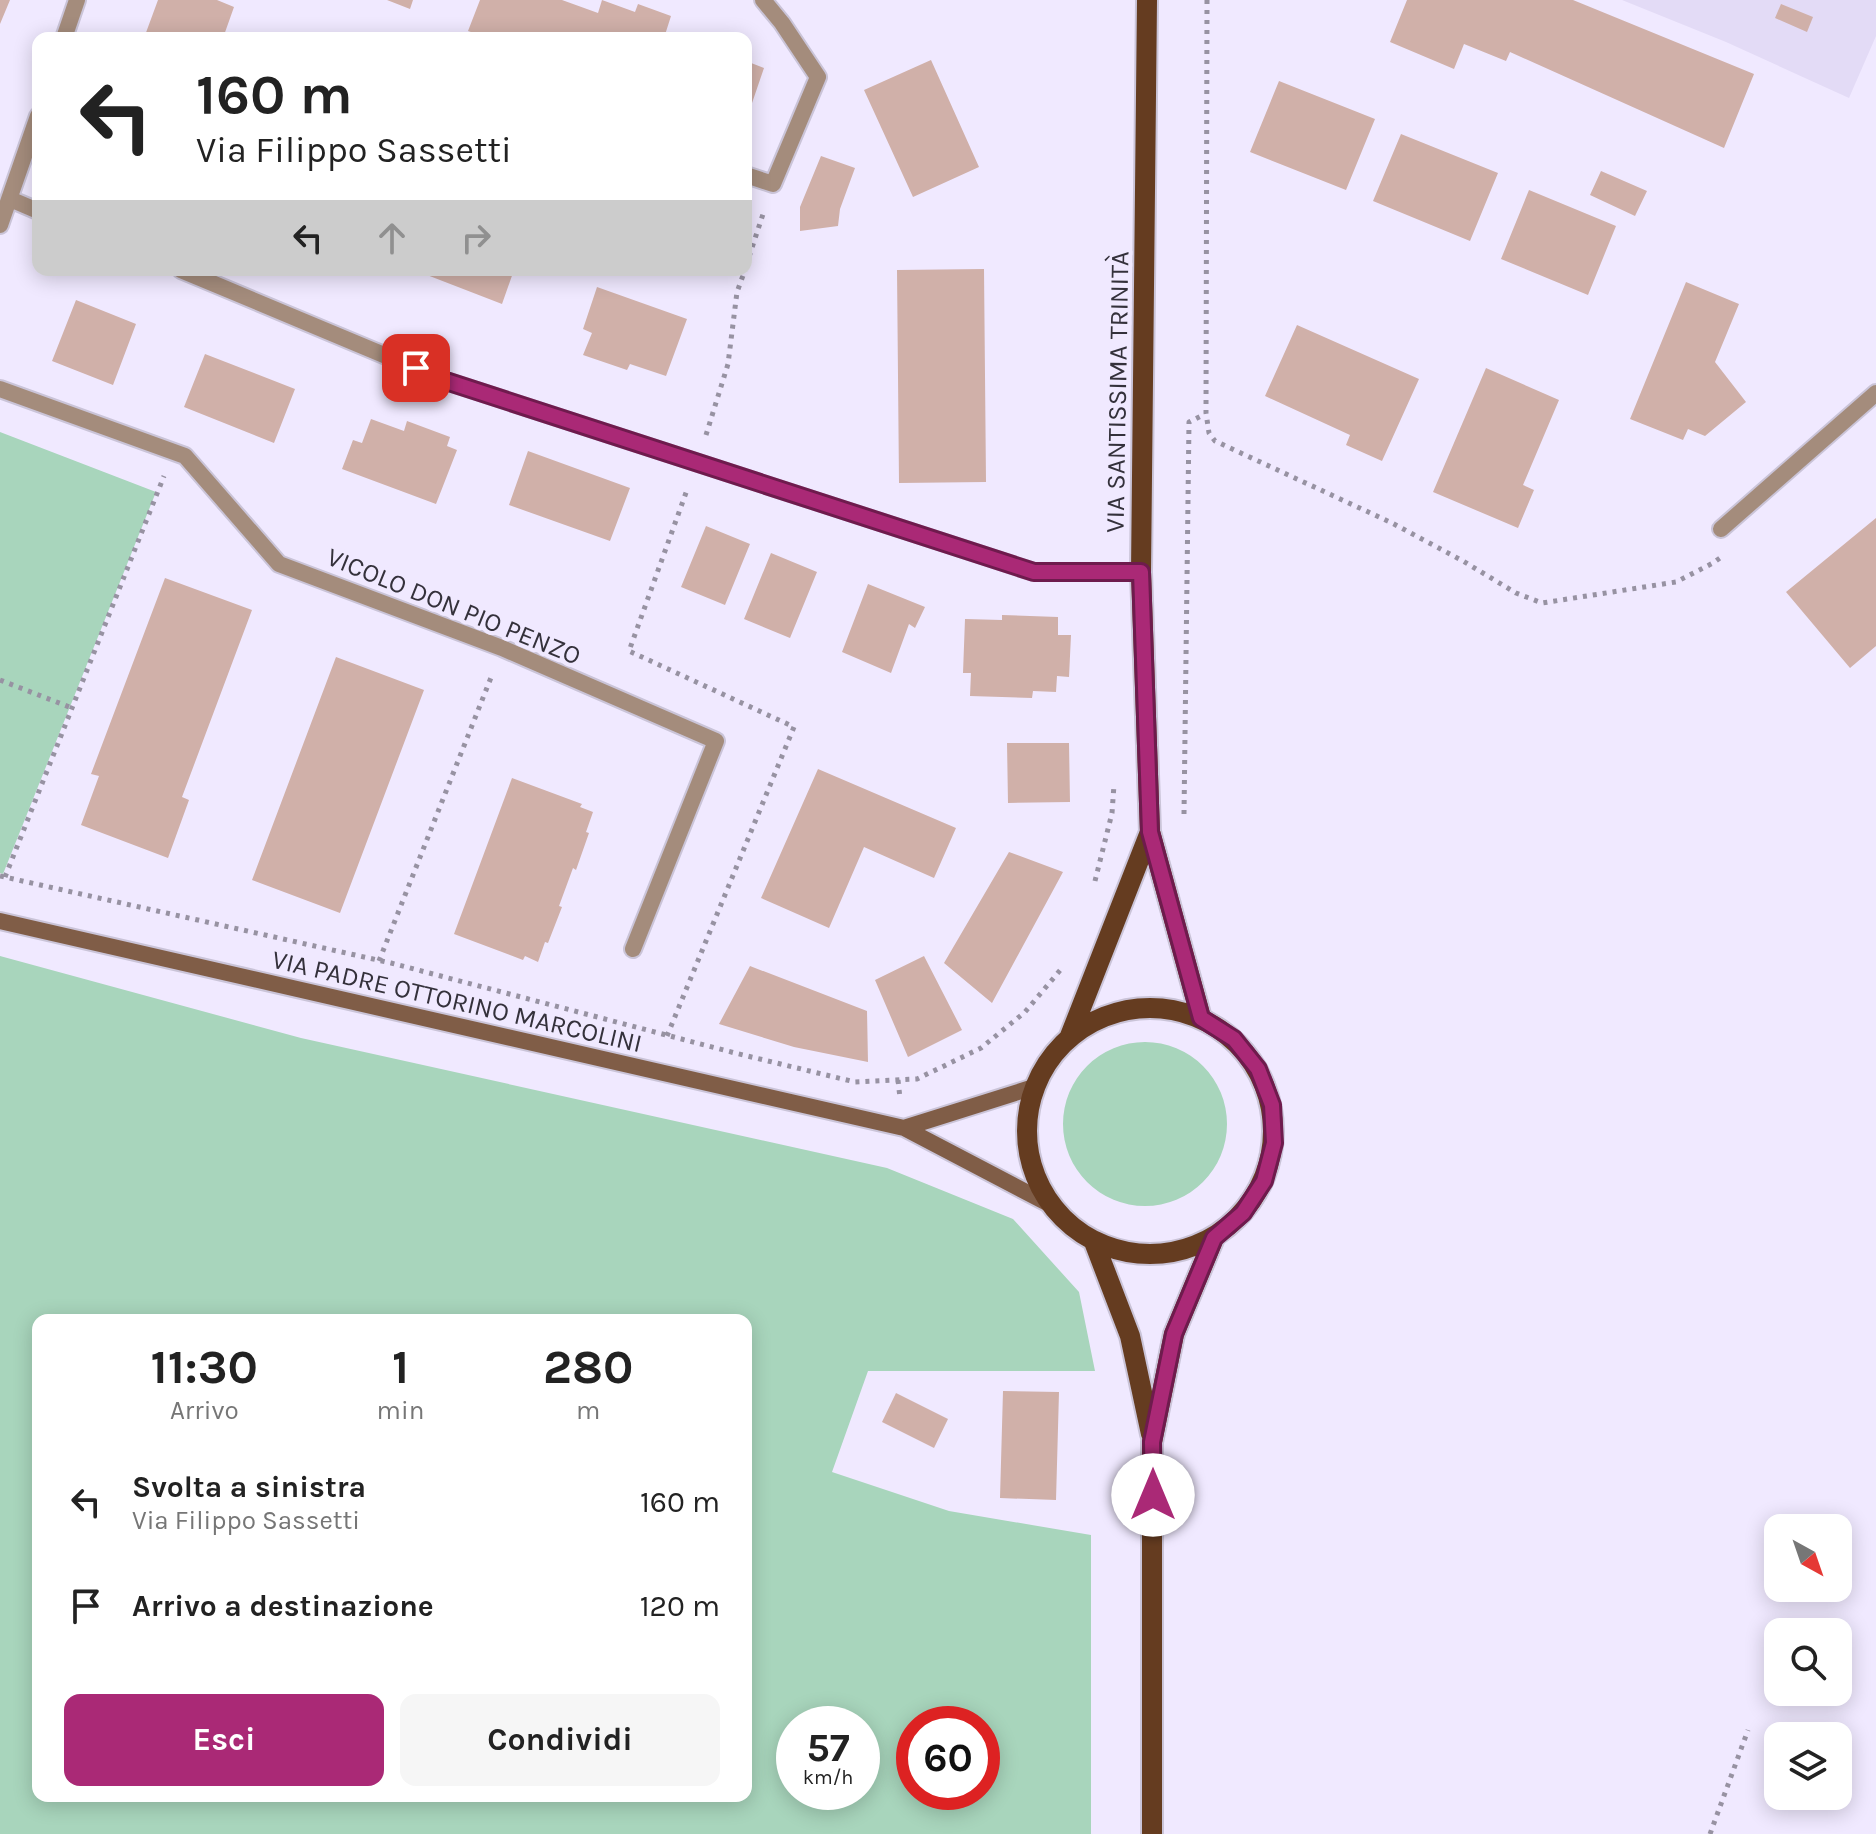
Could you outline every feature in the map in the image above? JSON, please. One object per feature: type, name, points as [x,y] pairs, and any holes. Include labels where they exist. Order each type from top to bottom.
[{"type":"main road","name":"VIA SANTISSIMA TRINITÀ","points":[[1147,0],[1141,572],[1150,832],[1201,1018]]},
{"type":"main road","name":"VIA SANTISSIMA TRINITÀ","points":[[1070,1036],[1150,832]]},
{"type":"main road","name":"VIA PADRE OTTORINO MARCOLINI","points":[[0,921],[904,1128],[1049,1204]]},
{"type":"main road","name":"VIA SANTISSIMA TRINITÀ","points":[[1133,1008],[1168,1008],[1201,1018],[1234,1039],[1258,1069],[1272,1105],[1274,1143],[1264,1181],[1243,1213],[1214,1238],[1185,1251],[1155,1256],[1124,1253],[1094,1242],[1069,1226],[1049,1204],[1034,1177],[1027,1147],[1027,1116],[1034,1087],[1049,1059],[1070,1036],[1100,1018],[1133,1008]]},
{"type":"main road","points":[[904,1128],[1034,1087]]},
{"type":"main road","name":"VIA SANTISSIMA TRINITÀ","points":[[1152,1834],[1152,1442],[1174,1334],[1214,1238]]},
{"type":"main road","name":"VIA SANTISSIMA TRINITÀ","points":[[1094,1242],[1130,1336],[1152,1442]]},
{"type":"street","points":[[66,32],[77,0]]},
{"type":"street","points":[[752,177],[773,184],[818,77],[763,0]]},
{"type":"street","points":[[0,225],[32,134]]},
{"type":"street","points":[[10,199],[32,208]]},
{"type":"street","points":[[195,276],[446,381],[1034,572],[1141,572]]},
{"type":"street","name":"VICOLO DON PIO PENZO","points":[[0,389],[185,456],[279,564],[502,648],[716,741],[633,949]]},
{"type":"street","points":[[1721,529],[1876,393]]},
{"type":"path","points":[[1207,0],[1206,413],[1209,433],[1215,441],[1392,523],[1516,593],[1542,603],[1676,582],[1713,563],[1725,553]]},
{"type":"path","points":[[752,247],[773,184]]},
{"type":"path","points":[[697,462],[728,364],[737,292],[742,276]]},
{"type":"path","points":[[1184,823],[1189,422],[1206,413]]},
{"type":"path","points":[[5,877],[173,452]]},
{"type":"path","points":[[379,961],[502,648]]},
{"type":"path","points":[[0,680],[72,708]]},
{"type":"path","points":[[1710,1834],[1748,1730]]},
{"type":"shaded area","points":[[1622,0],[1876,0],[1876,36],[1849,98],[1726,42]]},
{"type":"green space","points":[[0,432],[156,492],[3,874],[0,873]]},
{"type":"green space","points":[[0,956],[301,1038],[887,1168],[1013,1219],[1079,1292],[1095,1371],[868,1371],[832,1472],[949,1511],[1091,1535],[1091,1834],[0,1834]]},
{"type":"green space","points":[[1145,1042],[1176,1049],[1203,1066],[1220,1093],[1227,1124],[1220,1155],[1203,1182],[1176,1199],[1145,1206],[1114,1199],[1087,1182],[1070,1155],[1063,1124],[1070,1093],[1087,1066],[1114,1049]]},
{"type":"building","points":[[0,0],[10,0],[0,24]]},
{"type":"building","points":[[158,0],[217,0],[234,7],[225,32],[146,32]]},
{"type":"building","points":[[387,0],[413,0],[410,9]]},
{"type":"building","points":[[480,0],[562,0],[598,13],[602,0],[635,12],[638,4],[671,16],[666,32],[468,31]]},
{"type":"building","points":[[1407,0],[1573,0],[1754,74],[1724,148],[1510,52],[1506,61],[1464,44],[1454,69],[1390,42]]},
{"type":"building","points":[[1781,4],[1813,17],[1807,32],[1775,18]]},
{"type":"building","points":[[931,60],[979,167],[913,197],[864,90]]},
{"type":"building","points":[[752,63],[764,68],[752,103]]},
{"type":"building","points":[[1279,81],[1375,119],[1346,190],[1250,152]]},
{"type":"building","points":[[1401,134],[1498,173],[1470,241],[1373,201]]},
{"type":"building","points":[[821,156],[855,168],[840,209],[838,226],[800,231],[800,207]]},
{"type":"building","points":[[1601,171],[1647,191],[1635,216],[1590,195]]},
{"type":"building","points":[[1529,190],[1616,226],[1588,295],[1501,259]]},
{"type":"building","points":[[984,269],[986,482],[899,483],[897,270]]},
{"type":"building","points":[[430,276],[512,276],[502,304]]},
{"type":"building","points":[[1686,282],[1739,304],[1715,362],[1746,402],[1705,436],[1688,429],[1683,440],[1630,419]]},
{"type":"building","points":[[597,287],[687,319],[666,376],[630,364],[627,370],[583,355],[592,333],[583,329]]},
{"type":"building","points":[[76,300],[136,324],[113,385],[52,361]]},
{"type":"building","points":[[1297,325],[1419,379],[1382,461],[1346,445],[1350,435],[1265,396]]},
{"type":"building","points":[[205,354],[295,389],[274,443],[184,407]]},
{"type":"building","points":[[1486,368],[1559,400],[1523,485],[1534,490],[1518,528],[1433,492]]},
{"type":"building","points":[[371,419],[404,431],[407,421],[450,437],[447,446],[457,450],[436,504],[342,469],[353,440],[362,443]]},
{"type":"building","points":[[528,451],[630,488],[610,541],[509,505]]},
{"type":"building","points":[[1876,518],[1876,646],[1850,668],[1786,592]]},
{"type":"building","points":[[706,526],[750,544],[725,605],[681,587]]},
{"type":"building","points":[[771,553],[817,572],[790,638],[744,619]]},
{"type":"building","points":[[165,578],[252,610],[182,797],[189,800],[168,858],[81,825],[99,776],[91,774]]},
{"type":"building","points":[[868,584],[925,607],[915,628],[909,624],[891,673],[842,652]]},
{"type":"building","points":[[1002,615],[1058,617],[1058,635],[1071,635],[1069,677],[1057,676],[1056,692],[1033,691],[1032,698],[970,696],[971,673],[963,673],[965,619],[1002,620]]},
{"type":"building","points":[[336,657],[424,690],[340,913],[252,880]]},
{"type":"building","points":[[1007,743],[1069,743],[1070,802],[1008,803]]},
{"type":"building","points":[[818,769],[956,828],[934,878],[864,847],[829,928],[761,898]]},
{"type":"building","points":[[512,778],[582,804],[580,807],[593,812],[576,870],[573,868],[559,906],[562,907],[538,962],[525,956],[523,960],[454,934]]},
{"type":"building","points":[[1009,852],[1063,872],[992,1003],[944,963]]},
{"type":"building","points":[[924,956],[962,1030],[908,1057],[875,980]]},
{"type":"building","points":[[750,966],[867,1011],[868,1062],[794,1047],[719,1024]]},
{"type":"building","points":[[1003,1391],[1059,1392],[1056,1500],[1000,1498]]},
{"type":"building","points":[[896,1393],[948,1419],[934,1448],[882,1422]]},
{"type":"route","points":[[416,368],[446,381],[1034,572],[1141,572],[1150,832],[1201,1018],[1234,1039],[1258,1069],[1272,1105],[1274,1143],[1264,1181],[1243,1213],[1214,1238],[1174,1334],[1152,1442],[1153,1495]]}]
